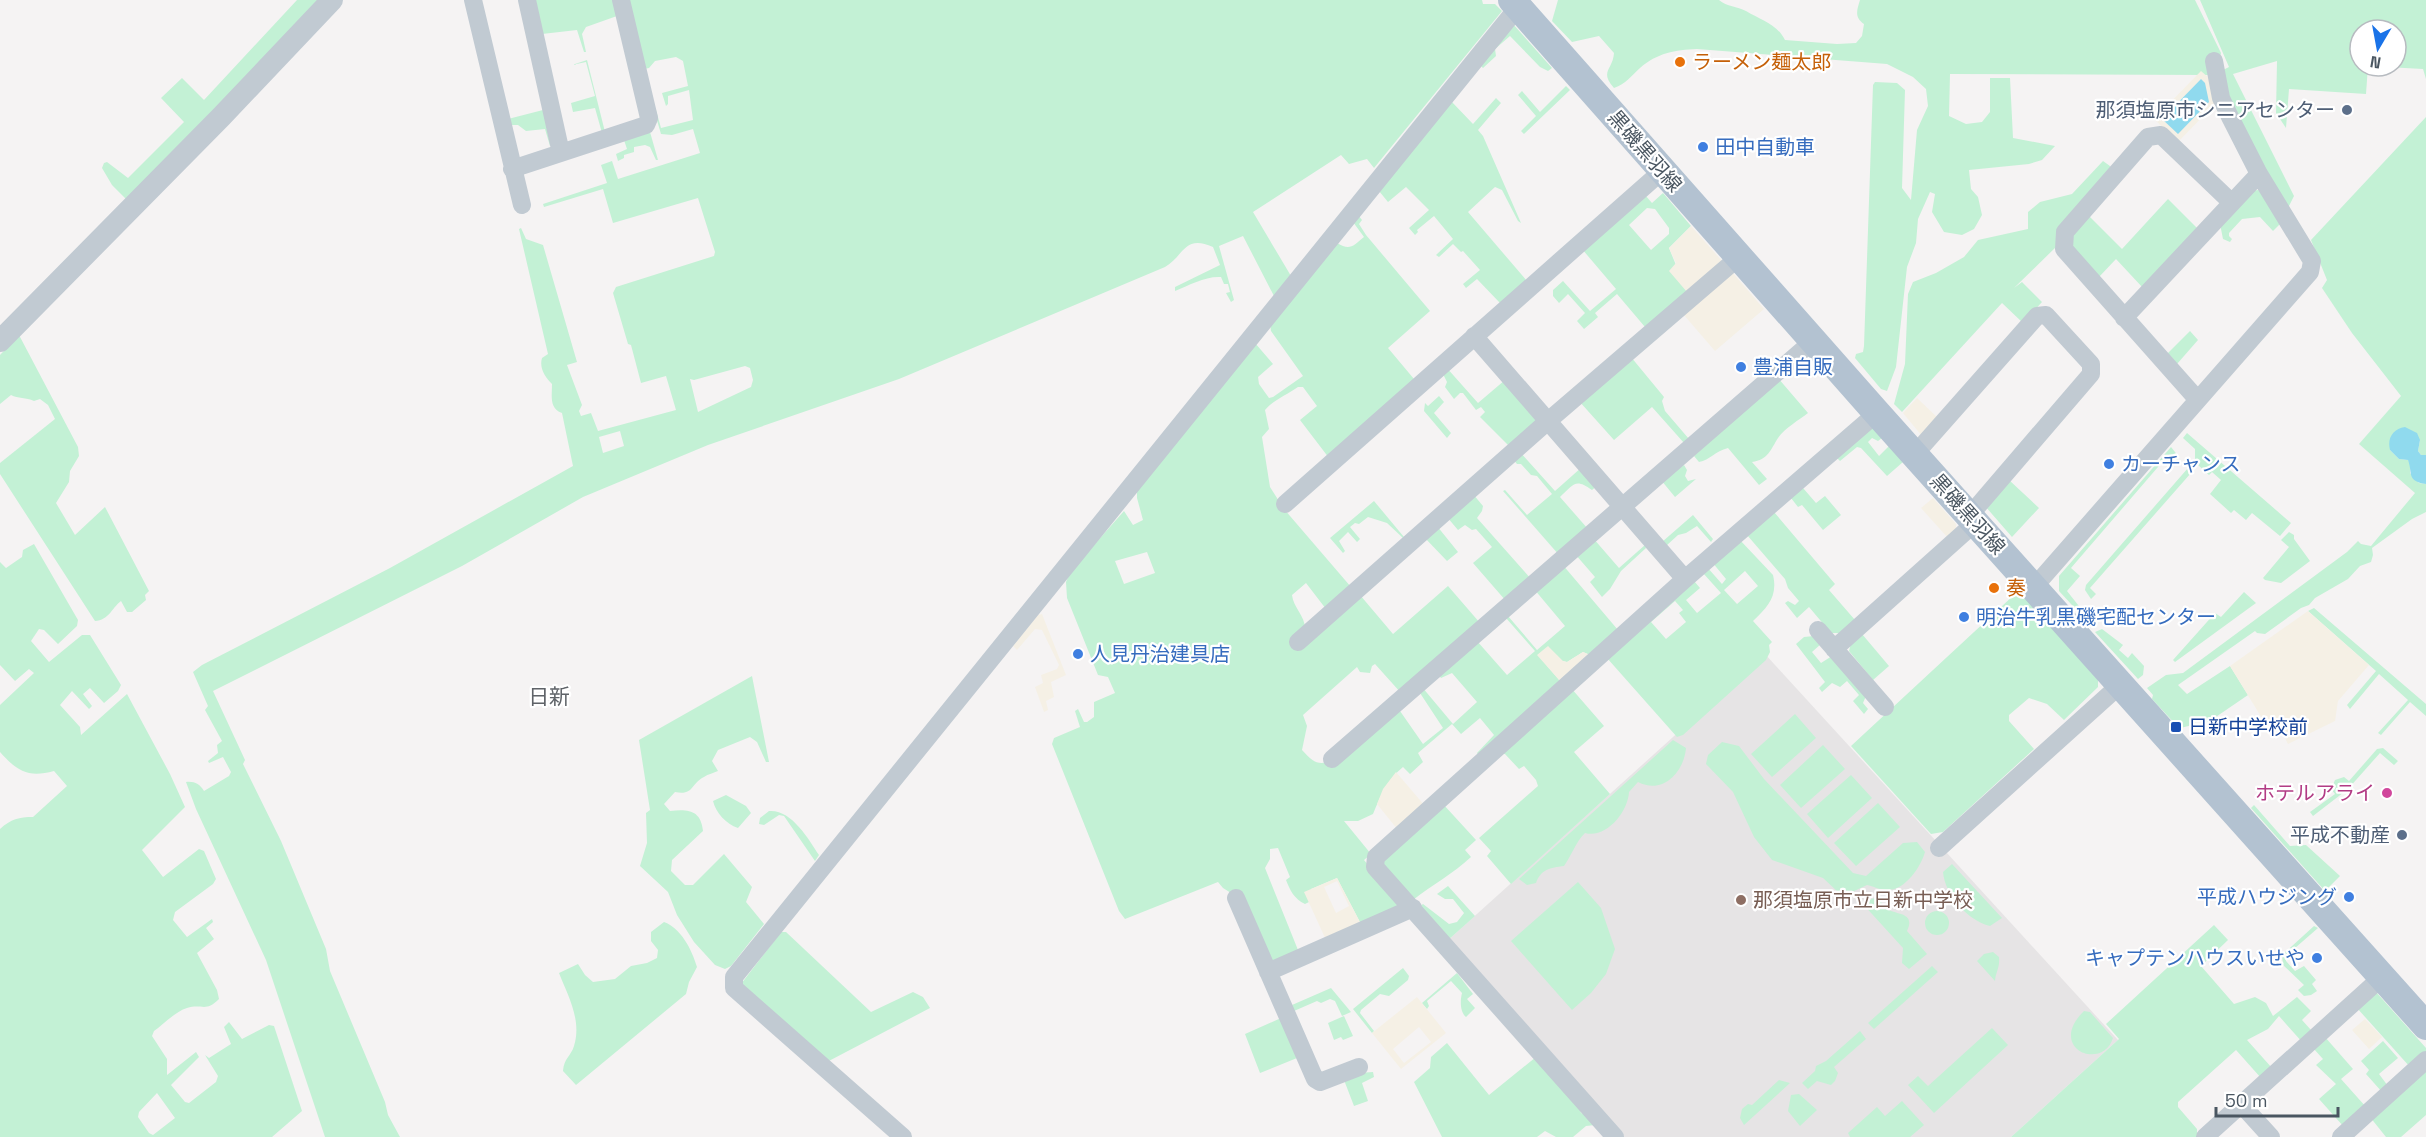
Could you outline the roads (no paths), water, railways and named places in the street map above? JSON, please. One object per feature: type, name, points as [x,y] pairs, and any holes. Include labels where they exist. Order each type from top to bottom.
[{"type":"main road","name":"黒磯黒羽線","points":[[1515,3],[1877,413],[2426,1026]]},
{"type":"street","points":[[0,341],[221,117],[332,0]]},
{"type":"street","points":[[473,0],[522,205]]},
{"type":"street","points":[[527,0],[561,153]]},
{"type":"street","points":[[512,169],[646,125],[649,118],[621,0]]},
{"type":"street","points":[[903,1137],[734,988],[734,977],[1515,3]]},
{"type":"street","points":[[2034,587],[2310,272],[2312,261],[2259,174],[2221,98],[2214,61]]},
{"type":"street","points":[[2197,399],[2064,249],[2065,232],[2148,137],[2161,135],[2231,202]]},
{"type":"street","points":[[1285,504],[1662,171]]},
{"type":"street","points":[[2124,318],[2259,174]]},
{"type":"street","points":[[1298,642],[1548,421],[1739,257]]},
{"type":"street","points":[[1834,649],[1973,519],[2091,374],[2091,364],[2046,315],[2037,316],[1915,454]]},
{"type":"street","points":[[1474,336],[1685,579]]},
{"type":"street","points":[[1332,759],[1813,341]]},
{"type":"street","points":[[1615,1137],[1375,867],[1376,857],[1685,579],[1877,413]]},
{"type":"street","points":[[1818,630],[1885,706]]},
{"type":"street","points":[[1939,848],[2121,684]]},
{"type":"street","points":[[1236,898],[1315,1079],[1320,1082],[1359,1067]]},
{"type":"street","points":[[1268,972],[1413,908]]},
{"type":"street","points":[[2205,1137],[2382,977]]},
{"type":"street","points":[[2341,1137],[2426,1060]]},
{"type":"street","points":[[2241,1104],[2271,1137]]},
{"type":"water","points":[[2201,79],[2205,83],[2209,102],[2178,134],[2162,119]]},
{"type":"water","points":[[2405,427],[2417,433],[2420,440],[2418,451],[2421,455],[2426,455],[2426,484],[2415,481],[2411,476],[2408,460],[2399,459],[2390,450],[2389,442],[2392,435]]},
{"type":"place","name":"ラーメン麺太郎","points":[[1680,62]]},
{"type":"place","name":"那須塩原市シニアセンター","points":[[2347,110]]},
{"type":"place","name":"田中自動車","points":[[1703,147]]},
{"type":"place","name":"豊浦自販","points":[[1741,367]]},
{"type":"place","name":"カーチャンス","points":[[2109,464]]},
{"type":"place","name":"奏","points":[[1994,588]]},
{"type":"place","name":"明治牛乳黒磯宅配センター","points":[[1964,617]]},
{"type":"place","name":"人見丹治建具店","points":[[1078,654]]},
{"type":"place","name":"日新中学校前","points":[[2176,727]]},
{"type":"place","name":"ホテルアライ","points":[[2387,793]]},
{"type":"place","name":"平成不動産","points":[[2402,835]]},
{"type":"place","name":"平成ハウジング","points":[[2349,897]]},
{"type":"place","name":"那須塩原市立日新中学校","points":[[1741,900]]},
{"type":"place","name":"キャプテンハウスいせや","points":[[2317,958]]},
{"type":"district","name":"日新","points":[[549,697]]}]
